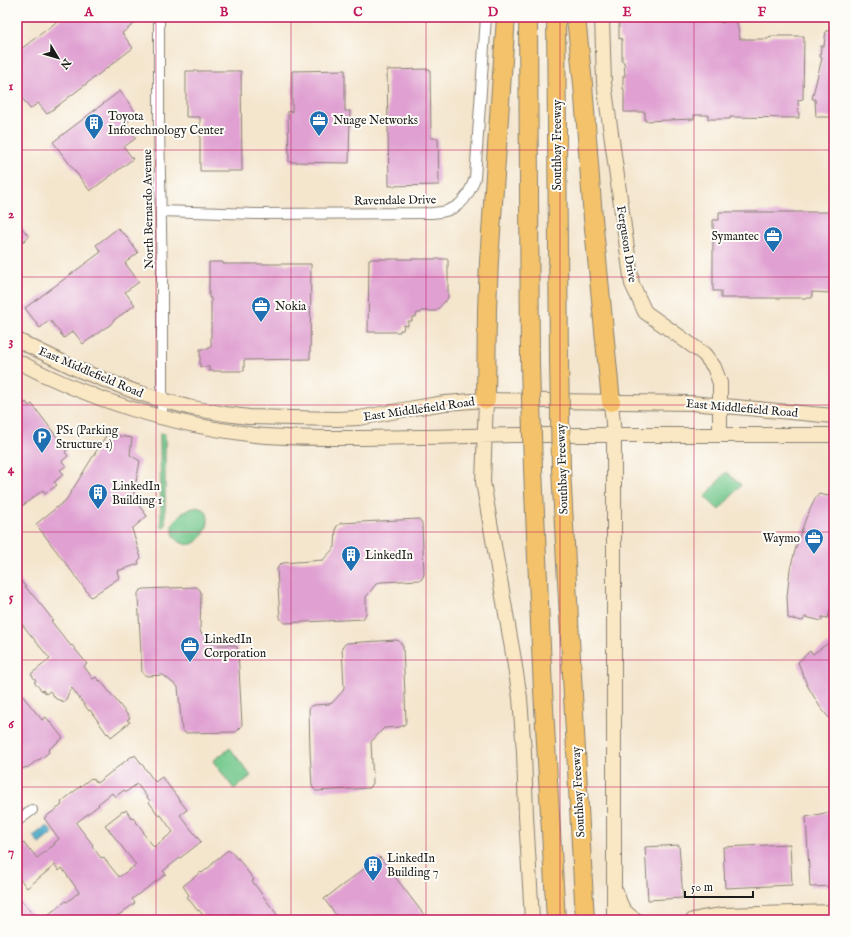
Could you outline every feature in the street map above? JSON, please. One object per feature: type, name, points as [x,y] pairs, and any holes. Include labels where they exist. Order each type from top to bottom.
[{"type":"highway","points":[[486,400],[489,261],[506,17]]},
{"type":"highway","points":[[528,17],[530,363],[533,469],[543,690],[556,920]]},
{"type":"highway","name":"Southbay Freeway","points":[[556,17],[561,469],[585,920]]},
{"type":"highway","points":[[576,17],[593,218],[611,402]]},
{"type":"main road","name":"Ferguson Drive","points":[[602,17],[604,83],[632,284],[644,312],[704,354],[714,367],[720,383],[720,435]]},
{"type":"main road","name":"East Middlefield Road","points":[[17,340],[79,370],[136,392],[188,407],[249,417],[336,419],[368,417],[445,403],[486,400],[680,402],[834,416]]},
{"type":"main road","name":"East Middlefield Road","points":[[17,361],[70,386],[110,402],[162,418],[255,435],[284,437],[386,438],[484,435],[834,435]]},
{"type":"main road","points":[[486,400],[483,482],[520,698],[532,920]]},
{"type":"main road","points":[[611,402],[614,435],[614,920]]},
{"type":"main road","points":[[606,920],[615,883]]},
{"type":"main road","points":[[615,883],[620,904],[628,915],[636,920]]},
{"type":"main road","points":[[693,920],[723,915],[756,917],[834,912]]},
{"type":"street","name":"North Bernardo Avenue","points":[[159,17],[162,418]]},
{"type":"street","name":"Ravendale Drive","points":[[161,211],[256,214],[432,213],[450,210],[458,206],[471,190],[475,178],[486,17]]},
{"type":"street","points":[[17,821],[32,810]]},
{"type":"green space","points":[[160,433],[165,434],[165,526],[162,528],[161,526]]},
{"type":"green space","points":[[726,472],[741,485],[719,510],[705,497]]},
{"type":"green space","points":[[197,507],[203,509],[207,514],[207,527],[200,539],[194,543],[188,545],[181,543],[174,537],[172,526],[182,513]]},
{"type":"green space","points":[[230,748],[251,776],[234,789],[213,761]]},
{"type":"water","points":[[47,826],[53,833],[39,844],[33,836]]},
{"type":"building","points":[[63,17],[135,17],[138,21],[122,33],[133,48],[47,114],[38,103],[30,109],[17,91],[17,52]]},
{"type":"building","points":[[736,19],[740,39],[768,39],[768,37],[771,38],[771,36],[804,36],[803,99],[798,100],[799,118],[730,117],[730,119],[708,119],[708,115],[694,115],[694,119],[645,121],[645,112],[624,112],[623,76],[625,76],[624,62],[622,62],[622,40],[621,38],[619,39],[619,21],[720,20],[721,23]]},
{"type":"building","points":[[826,31],[834,31],[834,117],[816,117],[815,99],[812,99],[822,58],[820,57],[821,46],[824,46]]},
{"type":"building","points":[[430,69],[431,138],[438,138],[439,185],[389,186],[387,70]]},
{"type":"building","name":"Nuage Networks","points":[[345,70],[345,111],[350,111],[349,163],[289,162],[288,111],[292,112],[292,71]]},
{"type":"building","points":[[186,71],[241,71],[242,171],[200,171],[200,117],[186,117]]},
{"type":"building","name":"Toyota Infotechnology Center","points":[[120,91],[137,114],[125,124],[136,138],[124,147],[133,159],[90,191],[53,142]]},
{"type":"building","name":"Symantec","points":[[719,212],[831,212],[831,219],[834,219],[834,286],[832,285],[832,293],[812,292],[812,298],[721,298],[721,291],[713,291],[713,220],[719,220]]},
{"type":"building","points":[[17,221],[29,237],[17,246]]},
{"type":"building","points":[[118,228],[123,234],[124,233],[138,253],[125,263],[139,282],[125,292],[135,305],[83,344],[73,331],[64,338],[50,320],[40,328],[25,308],[101,252],[96,245]]},
{"type":"building","points":[[369,259],[448,259],[448,298],[436,311],[421,311],[421,313],[417,313],[416,317],[412,317],[412,321],[408,321],[408,326],[404,325],[403,330],[400,330],[400,332],[368,332]]},
{"type":"building","name":"Nokia","points":[[209,262],[223,262],[223,264],[311,264],[310,359],[244,360],[244,371],[209,371],[209,367],[200,367],[200,349],[209,349],[209,347],[211,347]]},
{"type":"building","name":"PS1 (Parking Structure 1)","points":[[17,394],[24,404],[26,402],[29,406],[32,404],[67,450],[65,452],[68,456],[62,461],[66,466],[60,470],[64,474],[54,482],[57,485],[45,494],[43,490],[17,510]]},
{"type":"building","name":"LinkedIn Building 1","points":[[107,434],[132,438],[130,455],[140,461],[133,498],[147,516],[132,529],[141,558],[138,561],[139,564],[117,571],[119,578],[91,597],[36,524],[66,500]]},
{"type":"building","name":"Waymo","points":[[819,494],[834,497],[834,596],[828,618],[822,617],[822,621],[805,617],[803,621],[788,618],[787,597],[790,569],[806,518]]},
{"type":"building","name":"LinkedIn","points":[[419,519],[422,523],[424,574],[421,580],[381,582],[376,584],[366,597],[366,614],[363,619],[285,623],[281,620],[277,570],[280,564],[323,560],[335,547],[336,527],[341,523]]},
{"type":"building","points":[[17,576],[53,620],[51,621],[87,664],[84,666],[93,679],[96,677],[99,681],[100,680],[130,718],[127,720],[130,722],[111,737],[108,733],[107,734],[71,687],[65,702],[56,699],[50,691],[46,694],[34,682],[36,681],[31,674],[50,659],[17,618]]},
{"type":"building","name":"LinkedIn Corporation","points":[[197,587],[201,593],[201,633],[213,644],[231,645],[237,647],[238,650],[242,725],[236,732],[185,733],[182,730],[178,687],[163,675],[147,676],[142,673],[138,593],[144,589]]},
{"type":"building","points":[[396,640],[403,646],[405,724],[400,727],[384,728],[371,742],[373,783],[370,788],[316,791],[312,786],[309,709],[311,706],[332,703],[343,691],[342,648],[345,644]]},
{"type":"building","points":[[827,644],[830,646],[834,644],[834,724],[820,707],[807,685],[798,662],[810,651],[813,654]]},
{"type":"building","points":[[17,689],[42,720],[46,717],[63,738],[48,750],[49,752],[47,754],[27,768],[26,767],[23,769],[17,761]]},
{"type":"building","points":[[135,755],[155,782],[162,777],[187,810],[180,815],[201,842],[163,871],[166,874],[132,899],[135,903],[112,920],[41,920],[79,892],[62,868],[59,871],[55,865],[27,888],[17,875],[17,837],[21,843],[23,842],[37,858],[59,839],[44,818],[62,805],[61,802],[91,778],[93,778],[97,783],[132,756],[133,757]],"holes":[[[137,784],[150,801],[149,802],[159,816],[161,815],[173,832],[154,847],[126,810],[105,825],[136,865],[119,877],[103,857],[101,858],[76,823],[112,793],[115,797],[124,790],[126,792]]]},
{"type":"building","points":[[834,811],[834,886],[810,887],[806,817]]},
{"type":"building","points":[[790,844],[792,885],[725,888],[723,847]]},
{"type":"building","points":[[679,845],[683,898],[648,900],[645,847]]},
{"type":"building","points":[[228,850],[230,852],[231,851],[237,859],[238,858],[254,880],[252,881],[278,916],[273,920],[208,920],[199,910],[198,911],[187,897],[189,895],[183,886],[201,872],[202,873]]},
{"type":"building","name":"LinkedIn Building 7","points":[[380,857],[428,920],[340,920],[333,911],[324,899]]},
{"type":"building","points":[[22,901],[37,920],[17,920],[17,905]]},
{"type":"place","name":"Nuage Networks","points":[[319,137]]},
{"type":"place","name":"Toyota Infotechnology Center","points":[[94,140]]},
{"type":"place","name":"Symantec","points":[[773,253]]},
{"type":"place","name":"Nokia","points":[[261,323]]},
{"type":"place","name":"PS1 (Parking Structure 1)","points":[[42,454]]},
{"type":"place","name":"LinkedIn Building 1","points":[[98,510]]},
{"type":"place","name":"Waymo","points":[[814,555]]},
{"type":"place","name":"LinkedIn","points":[[351,572]]},
{"type":"place","name":"LinkedIn Corporation","points":[[190,663]]},
{"type":"place","name":"LinkedIn Building 7","points":[[373,882]]}]
